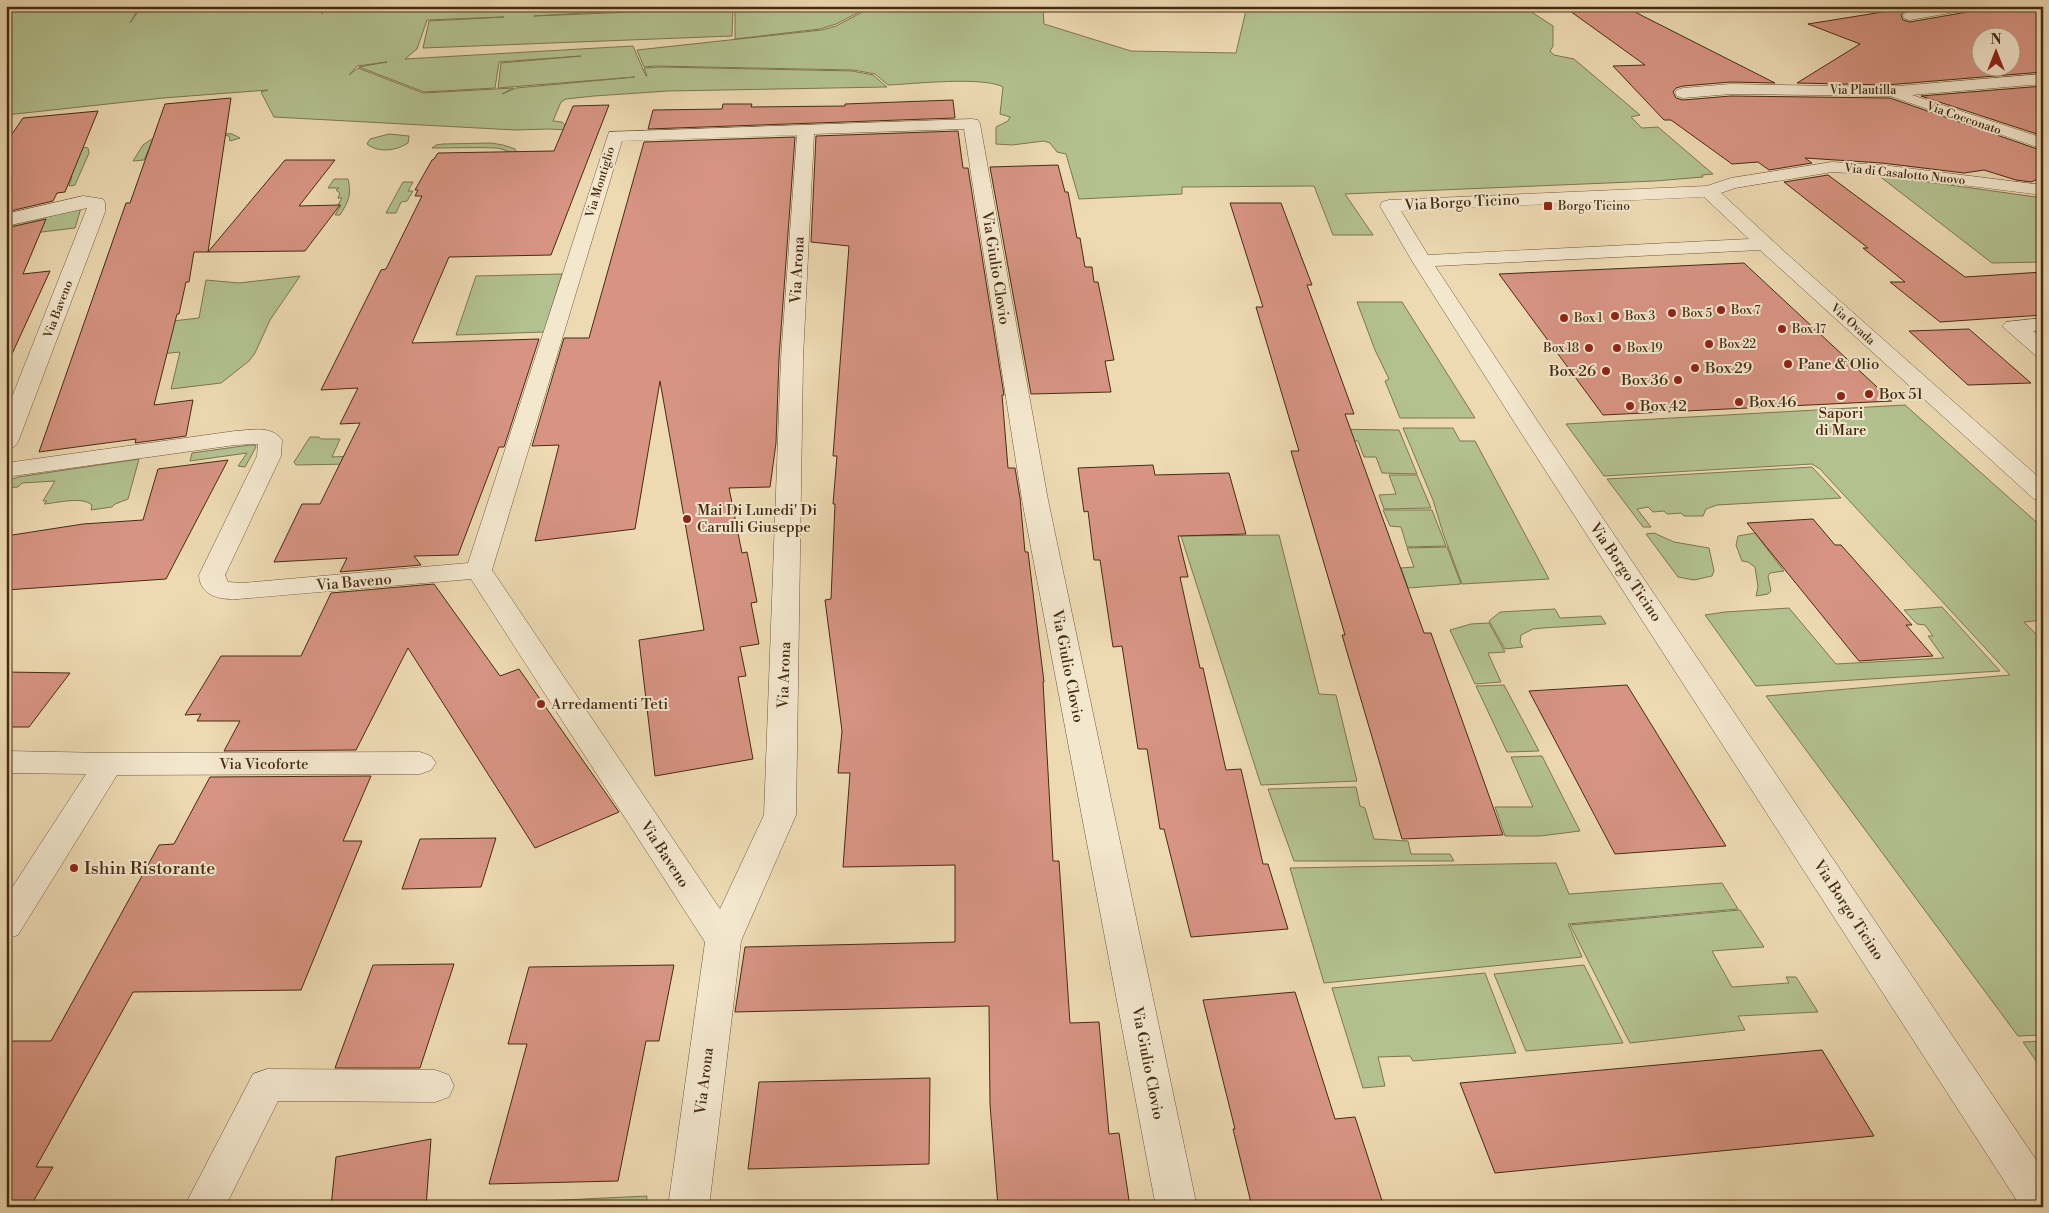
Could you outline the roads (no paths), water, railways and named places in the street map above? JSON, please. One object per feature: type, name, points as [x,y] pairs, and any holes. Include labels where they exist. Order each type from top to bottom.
[{"type":"street","points":[[1910,16],[1968,6]]},
{"type":"street","name":"Via Plautilla","points":[[1683,93],[1732,89],[1886,92],[2043,79]]},
{"type":"street","name":"Via Cocconato","points":[[1886,92],[2043,144]]},
{"type":"street","name":"Via Montiglio","points":[[479,570],[615,136],[972,124]]},
{"type":"street","name":"Via Giulio Clovio","points":[[972,124],[1035,500],[1177,1207]]},
{"type":"street","name":"Via Arona","points":[[688,1207],[722,942],[780,815],[792,358],[806,129]]},
{"type":"street","name":"Via di Casalotto Nuovo","points":[[1709,191],[1731,183],[1832,167],[1882,170],[2043,190]]},
{"type":"street","name":"Via Borgo Ticino","points":[[1709,191],[1389,206],[1422,261],[2043,1205]]},
{"type":"street","name":"Via Ovada","points":[[1709,191],[1765,244],[2043,494]]},
{"type":"street","name":"Via Baveno","points":[[6,220],[83,202],[96,203],[96,212],[6,442]]},
{"type":"street","points":[[1422,261],[1765,244]]},
{"type":"street","points":[[2043,324],[2013,326],[2043,350]]},
{"type":"street","name":"Via Baveno","points":[[6,470],[235,438],[267,437],[270,440],[269,456],[212,575],[212,584],[215,588],[227,591],[243,591],[479,570],[722,942]]},
{"type":"street","name":"Via Vicoforte","points":[[6,762],[108,764],[420,763]]},
{"type":"street","points":[[6,926],[108,764]]},
{"type":"street","points":[[204,1207],[268,1085],[435,1086]]},
{"type":"place","name":"Borgo Ticino","points":[[1548,206]]},
{"type":"place","name":"Box 7","points":[[1721,310]]},
{"type":"place","name":"Box 5","points":[[1672,313]]},
{"type":"place","name":"Box 3","points":[[1615,316]]},
{"type":"place","name":"Box 1","points":[[1564,318]]},
{"type":"place","name":"Box 17","points":[[1782,329]]},
{"type":"place","name":"Box 22","points":[[1709,344]]},
{"type":"place","name":"Box 18","points":[[1589,348]]},
{"type":"place","name":"Box 19","points":[[1617,348]]},
{"type":"place","name":"Pane & Olio","points":[[1788,364]]},
{"type":"place","name":"Box 29","points":[[1695,368]]},
{"type":"place","name":"Box 26","points":[[1606,371]]},
{"type":"place","name":"Box 36","points":[[1678,380]]},
{"type":"place","name":"Box 51","points":[[1869,394]]},
{"type":"place","name":"Sapori di Mare","points":[[1841,396]]},
{"type":"place","name":"Box 46","points":[[1739,402]]},
{"type":"place","name":"Box 42","points":[[1630,406]]},
{"type":"place","name":"Mai Di Lunedi' Di Carulli Giuseppe","points":[[687,519]]},
{"type":"place","name":"Arredamenti Teti","points":[[541,704]]},
{"type":"place","name":"Ishin Ristorante","points":[[74,868]]}]
